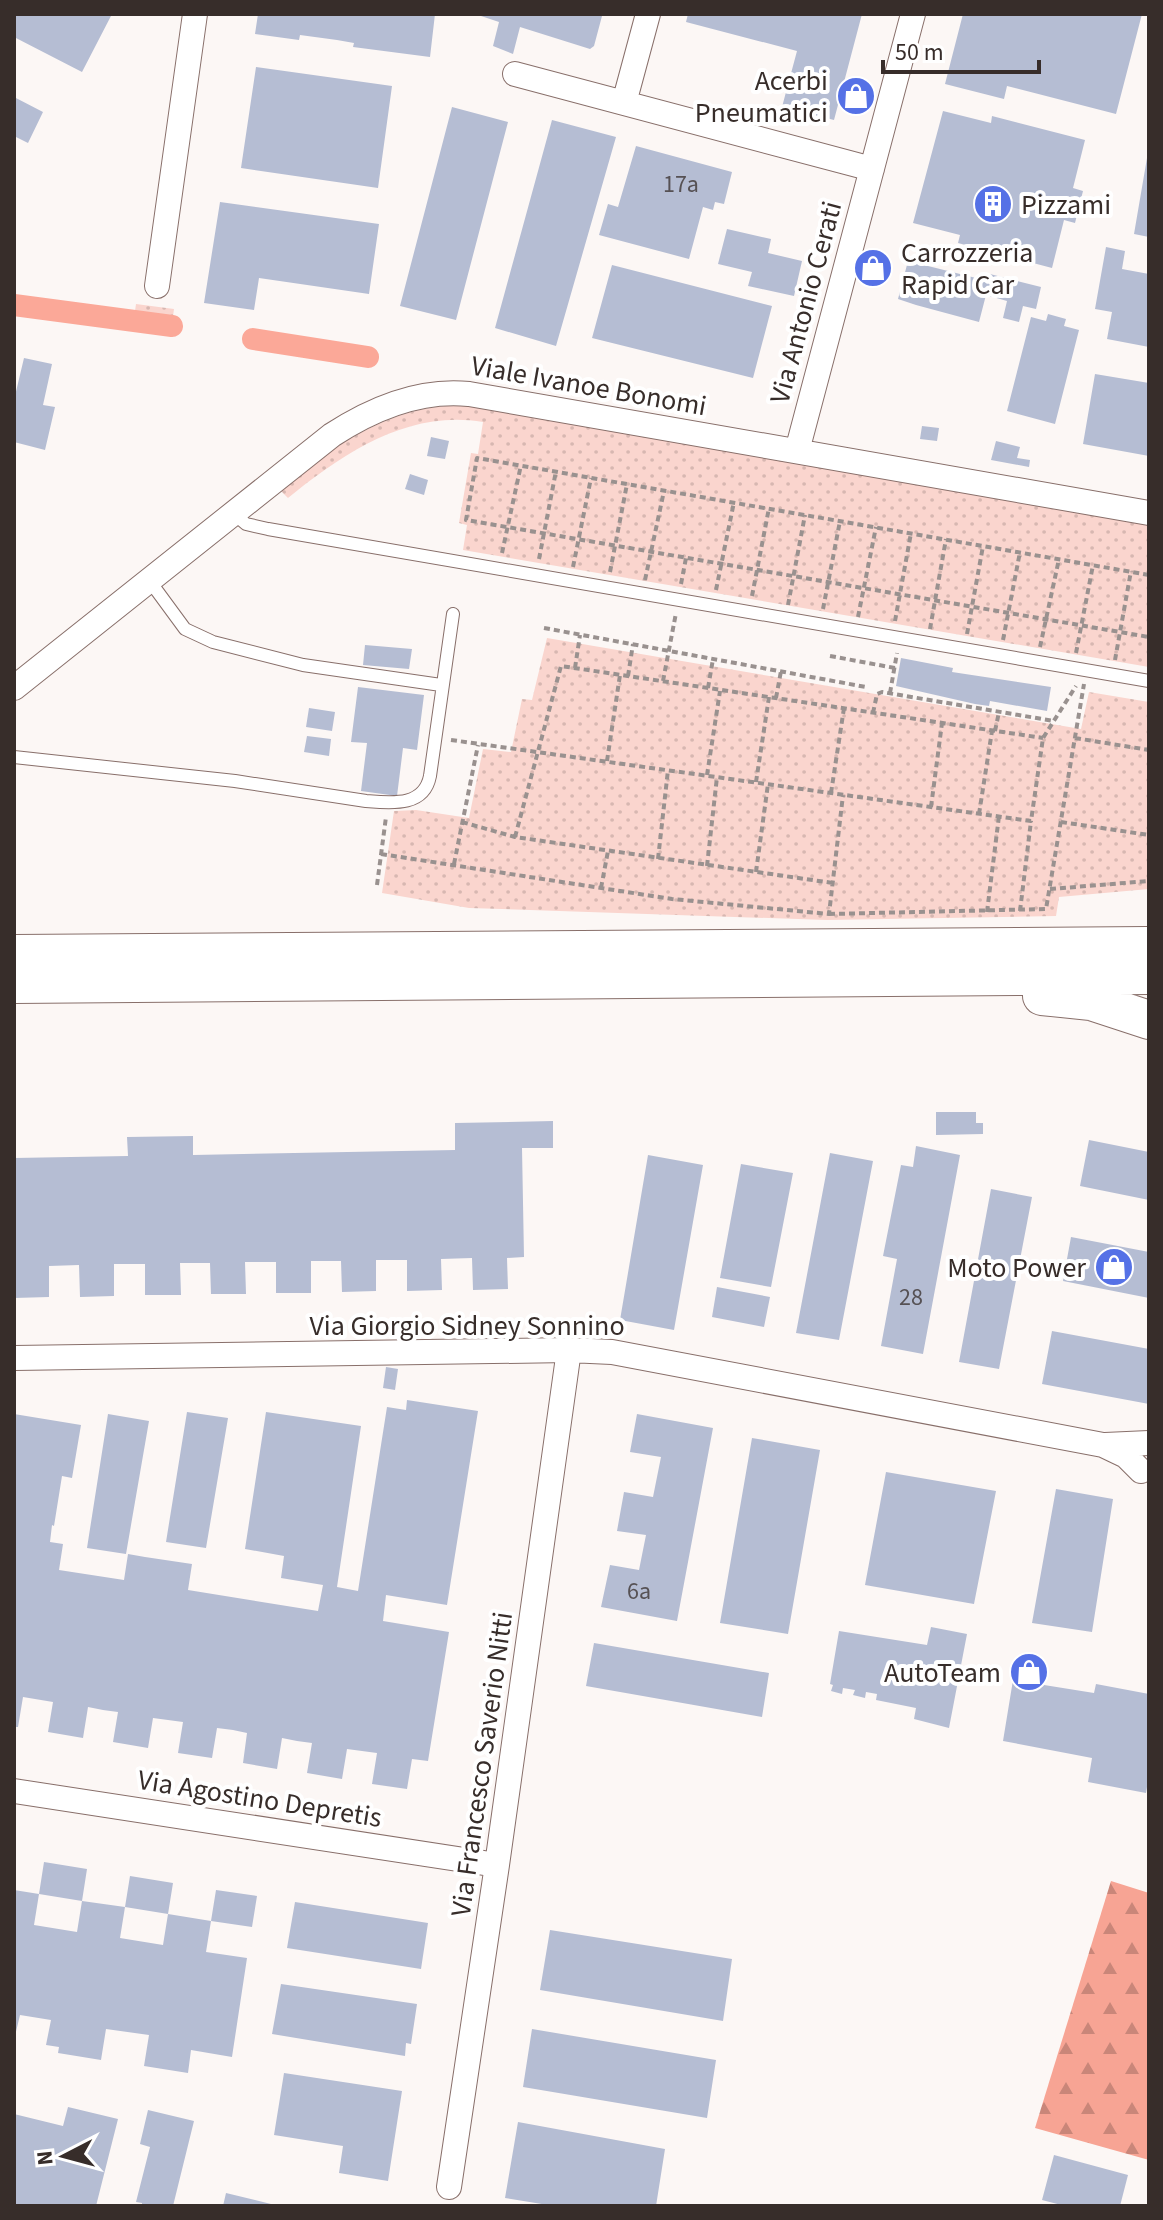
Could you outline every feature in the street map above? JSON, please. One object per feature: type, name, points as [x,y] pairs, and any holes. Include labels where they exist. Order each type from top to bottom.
[{"type":"highway","points":[[14,954],[1149,946]]},
{"type":"highway","points":[[14,984],[1149,975]]},
{"type":"highway","points":[[817,978],[944,996],[1079,999],[1149,1020]]},
{"type":"street","points":[[157,286],[195,14]]},
{"type":"street","points":[[624,103],[648,14]]},
{"type":"street","name":"Via Antonio Cerati","points":[[797,451],[913,14]]},
{"type":"street","name":"Via Antonio Cerati","points":[[515,74],[872,169]]},
{"type":"street","name":"Viale Ivanoe Bonomi","points":[[14,688],[322,442],[352,422],[399,402],[441,394],[469,394],[1149,513]]},
{"type":"street","name":"Via Giorgio Sidney Sonnino","points":[[14,1358],[569,1350],[633,1355],[1103,1445],[1149,1444]]},
{"type":"street","name":"Via Francesco Saverio Nitti","points":[[449,2187],[569,1350]]},
{"type":"street","points":[[1145,1476],[1140,1458],[1149,1444]]},
{"type":"street","name":"Via Giorgio Sidney Sonnino","points":[[1103,1445],[1126,1456],[1145,1476]]},
{"type":"street","name":"Via Agostino Depretis","points":[[14,1791],[497,1865]]},
{"type":"lane","points":[[233,513],[241,521],[255,526],[1149,681]]},
{"type":"lane","points":[[149,580],[185,629],[213,642],[303,665],[441,685]]},
{"type":"lane","points":[[14,757],[235,781],[388,803],[414,799],[426,791],[430,776],[453,614]]},
{"type":"path","points":[[1149,575],[477,458],[466,520],[1149,637]]},
{"type":"path","points":[[498,569],[521,465]]},
{"type":"path","points":[[535,576],[556,471]]},
{"type":"path","points":[[571,581],[592,478]]},
{"type":"path","points":[[607,588],[627,484]]},
{"type":"path","points":[[642,594],[664,490]]},
{"type":"path","points":[[713,606],[734,502]]},
{"type":"path","points":[[749,612],[769,508]]},
{"type":"path","points":[[785,619],[805,515]]},
{"type":"path","points":[[820,625],[840,521]]},
{"type":"path","points":[[855,631],[876,527]]},
{"type":"path","points":[[890,693],[895,668],[900,595],[911,533]]},
{"type":"path","points":[[927,643],[946,539]]},
{"type":"path","points":[[964,650],[983,546]]},
{"type":"path","points":[[1000,656],[1020,552]]},
{"type":"path","points":[[663,681],[686,558]]},
{"type":"path","points":[[1037,662],[1059,559]]},
{"type":"path","points":[[381,854],[672,899],[829,914],[1044,911],[1048,903],[1075,738],[1093,565]]},
{"type":"path","points":[[1112,675],[1131,571]]},
{"type":"path","points":[[544,628],[866,687]]},
{"type":"path","points":[[575,668],[580,635]]},
{"type":"path","points":[[628,676],[633,644]]},
{"type":"path","points":[[830,656],[895,668]]},
{"type":"path","points":[[708,688],[713,659]]},
{"type":"path","points":[[515,837],[561,666],[1043,738]]},
{"type":"path","points":[[1020,911],[1043,738],[1080,669]]},
{"type":"path","points":[[776,698],[781,671]]},
{"type":"path","points":[[607,761],[620,675]]},
{"type":"path","points":[[707,775],[721,690]]},
{"type":"path","points":[[873,713],[877,694],[890,693],[1054,721]]},
{"type":"path","points":[[756,782],[769,697]]},
{"type":"path","points":[[831,793],[844,708]]},
{"type":"path","points":[[979,814],[999,712]]},
{"type":"path","points":[[931,807],[942,723]]},
{"type":"path","points":[[435,738],[1031,821]]},
{"type":"path","points":[[1075,738],[1149,750]]},
{"type":"path","points":[[454,864],[478,744]]},
{"type":"path","points":[[658,859],[668,770]]},
{"type":"path","points":[[707,866],[717,777]]},
{"type":"path","points":[[756,872],[768,784]]},
{"type":"path","points":[[829,914],[843,795]]},
{"type":"path","points":[[377,885],[388,803]]},
{"type":"path","points":[[987,912],[999,816]]},
{"type":"path","points":[[462,822],[515,837],[833,883]]},
{"type":"path","points":[[1061,822],[1149,835]]},
{"type":"path","points":[[601,888],[608,851]]},
{"type":"path","points":[[1050,889],[1149,881]]},
{"type":"shaded area","points":[[136,304],[174,309],[171,331],[133,325]]},
{"type":"shaded area","points":[[461,405],[1149,523],[1149,667],[463,550],[467,525],[459,523],[471,453],[478,454],[483,422],[429,422],[403,428],[378,438],[331,465],[288,498],[279,489],[364,431],[410,412]]},
{"type":"shaded area","points":[[547,638],[1081,729],[1089,692],[1149,702],[1149,889],[1059,897],[1056,916],[827,920],[469,908],[382,893],[394,811],[416,810],[469,818],[483,749],[511,752],[522,699],[532,700]]},
{"type":"green space","points":[[1111,1881],[1149,1893],[1149,2160],[1035,2128]]},
{"type":"building","points":[[14,14],[112,14],[82,72],[14,37]]},
{"type":"building","points":[[258,14],[435,14],[430,57],[353,47],[354,43],[300,35],[299,40],[255,34]]},
{"type":"building","points":[[475,14],[602,16],[594,46],[590,49],[520,27],[513,54],[493,46],[499,22]]},
{"type":"building","points":[[688,14],[862,14],[834,120],[782,107],[797,51],[686,22]]},
{"type":"building","points":[[963,14],[1142,14],[1116,114],[1007,86],[1004,99],[945,84]]},
{"type":"building","points":[[256,67],[392,86],[378,188],[241,168]]},
{"type":"building","points":[[14,97],[43,112],[28,143],[14,136]]},
{"type":"building","points":[[452,107],[508,122],[456,320],[400,306]]},
{"type":"building","name":"Pizzami","points":[[943,111],[991,123],[992,116],[1085,140],[1073,188],[1083,191],[1075,223],[1064,220],[1052,268],[958,243],[960,235],[913,223]]},
{"type":"building","points":[[552,120],[616,137],[556,346],[495,328]]},
{"type":"building","points":[[636,146],[732,172],[724,204],[715,202],[713,210],[703,207],[689,259],[599,235],[608,204],[618,207]]},
{"type":"building","points":[[1149,158],[1149,237],[1134,234]]},
{"type":"building","points":[[220,202],[379,224],[369,294],[259,278],[254,310],[204,303]]},
{"type":"building","points":[[727,229],[771,239],[768,253],[802,261],[794,296],[748,286],[752,272],[718,264]]},
{"type":"building","points":[[1106,247],[1125,251],[1122,269],[1149,274],[1149,347],[1107,339],[1112,312],[1095,309]]},
{"type":"building","points":[[908,261],[988,281],[990,274],[1041,287],[1036,309],[1023,306],[1019,322],[1003,318],[1007,301],[986,295],[979,322],[898,299]]},
{"type":"building","points":[[612,265],[772,306],[753,378],[592,338]]},
{"type":"building","points":[[1048,314],[1066,319],[1064,326],[1079,330],[1055,424],[1007,411],[1031,317],[1046,321]]},
{"type":"building","points":[[24,358],[52,364],[43,405],[55,407],[45,450],[14,442],[14,400]]},
{"type":"building","points":[[1095,374],[1149,383],[1149,456],[1083,444]]},
{"type":"building","points":[[922,426],[939,428],[937,441],[920,439]]},
{"type":"building","points":[[431,437],[449,441],[445,459],[427,456]]},
{"type":"building","points":[[996,441],[1020,447],[1017,458],[1030,460],[1029,467],[991,460]]},
{"type":"building","points":[[410,474],[428,480],[424,495],[405,489]]},
{"type":"building","points":[[365,645],[412,649],[409,669],[363,665]]},
{"type":"building","points":[[901,658],[953,668],[952,672],[1051,687],[1047,711],[990,701],[989,706],[975,704],[896,686]]},
{"type":"building","points":[[358,687],[424,695],[417,750],[403,748],[397,796],[361,791],[367,743],[351,742]]},
{"type":"building","points":[[309,708],[335,712],[332,731],[306,727]]},
{"type":"building","points":[[307,736],[331,739],[329,756],[304,752]]},
{"type":"building","points":[[936,1112],[976,1112],[976,1123],[983,1123],[983,1134],[936,1135]]},
{"type":"building","points":[[553,1121],[553,1148],[522,1148],[524,1257],[507,1258],[508,1289],[473,1290],[472,1258],[441,1259],[442,1290],[407,1291],[407,1260],[376,1260],[376,1291],[342,1292],[341,1261],[311,1261],[311,1293],[276,1293],[276,1262],[245,1262],[246,1294],[211,1294],[210,1263],[180,1263],[181,1295],[145,1295],[145,1264],[114,1264],[114,1296],[80,1297],[79,1265],[49,1266],[49,1297],[14,1298],[14,1158],[128,1156],[127,1137],[193,1136],[193,1155],[455,1150],[455,1123]]},
{"type":"building","points":[[1089,1140],[1149,1152],[1149,1200],[1080,1186]]},
{"type":"building","points":[[916,1146],[960,1155],[923,1354],[881,1346],[897,1259],[883,1256],[901,1165],[913,1167]]},
{"type":"building","points":[[830,1153],[873,1161],[839,1340],[796,1333]]},
{"type":"building","points":[[648,1155],[703,1165],[674,1330],[620,1320]]},
{"type":"building","points":[[741,1164],[793,1173],[771,1287],[720,1278]]},
{"type":"building","points":[[991,1189],[1032,1197],[999,1369],[959,1362]]},
{"type":"building","points":[[1071,1237],[1149,1252],[1149,1298],[1063,1281]]},
{"type":"building","points":[[717,1287],[770,1297],[764,1327],[712,1317]]},
{"type":"building","points":[[1052,1331],[1149,1349],[1149,1404],[1042,1384]]},
{"type":"building","points":[[386,1367],[398,1369],[395,1390],[383,1388]]},
{"type":"building","points":[[407,1400],[478,1411],[447,1605],[386,1595],[383,1621],[449,1632],[428,1761],[412,1759],[407,1789],[372,1784],[377,1753],[347,1749],[342,1779],[307,1773],[312,1743],[282,1738],[277,1769],[243,1763],[247,1733],[233,1730],[217,1728],[212,1758],[178,1753],[183,1722],[153,1718],[148,1748],[113,1742],[118,1712],[88,1707],[83,1738],[48,1732],[53,1702],[23,1697],[18,1727],[14,1727],[14,1414],[81,1425],[72,1478],[62,1476],[52,1525],[50,1542],[63,1544],[59,1570],[124,1580],[128,1554],[192,1564],[188,1590],[318,1611],[323,1585],[281,1578],[284,1556],[245,1549],[266,1412],[361,1426],[337,1587],[358,1591],[387,1407],[406,1410]]},
{"type":"building","points":[[187,1412],[228,1418],[206,1548],[166,1542]]},
{"type":"building","points":[[108,1414],[149,1421],[126,1554],[87,1548]]},
{"type":"building","points":[[637,1414],[713,1428],[677,1621],[601,1607],[610,1565],[639,1570],[646,1535],[617,1531],[624,1492],[653,1497],[661,1457],[630,1452]]},
{"type":"building","points":[[752,1438],[820,1450],[788,1634],[720,1623]]},
{"type":"building","points":[[886,1472],[996,1491],[974,1604],[865,1585]]},
{"type":"building","points":[[1056,1489],[1113,1499],[1092,1632],[1032,1623]]},
{"type":"building","points":[[931,1627],[967,1634],[949,1728],[914,1719],[916,1708],[876,1700],[877,1694],[866,1692],[865,1698],[853,1695],[855,1690],[843,1688],[842,1694],[831,1691],[839,1631],[927,1645]]},
{"type":"building","points":[[594,1643],[769,1673],[762,1717],[586,1686]]},
{"type":"building","points":[[1013,1680],[1094,1693],[1096,1684],[1149,1694],[1149,1775],[1146,1793],[1088,1782],[1092,1758],[1003,1741]]},
{"type":"building","points":[[44,1862],[87,1869],[82,1901],[39,1894]]},
{"type":"building","points":[[130,1876],[173,1883],[168,1914],[125,1907]]},
{"type":"building","points":[[14,1890],[39,1894],[34,1925],[77,1932],[82,1901],[125,1907],[120,1938],[163,1945],[168,1914],[211,1921],[206,1952],[247,1958],[232,2057],[191,2050],[188,2073],[144,2066],[149,2035],[106,2029],[101,2060],[58,2053],[59,2047],[46,2045],[51,2020],[20,2015],[14,2040]]},
{"type":"building","points":[[216,1890],[257,1896],[252,1927],[211,1921]]},
{"type":"building","points":[[295,1902],[428,1923],[421,1969],[287,1948]]},
{"type":"building","points":[[550,1930],[732,1959],[723,2021],[540,1990]]},
{"type":"building","points":[[281,1984],[417,2004],[411,2044],[406,2043],[405,2056],[272,2034]]},
{"type":"building","points":[[532,2029],[716,2060],[707,2118],[523,2087]]},
{"type":"building","points":[[284,2073],[402,2091],[388,2181],[339,2173],[343,2146],[274,2135]]},
{"type":"building","points":[[68,2107],[118,2119],[96,2206],[14,2206],[14,2114],[63,2126]]},
{"type":"building","points":[[148,2110],[194,2121],[173,2206],[142,2206],[142,2203],[136,2202],[150,2147],[140,2144]]},
{"type":"building","points":[[518,2122],[665,2149],[656,2206],[554,2206],[505,2198]]},
{"type":"building","points":[[1054,2155],[1128,2175],[1120,2206],[1065,2206],[1042,2200]]},
{"type":"building","points":[[226,2193],[275,2205],[223,2206]]},
{"type":"waterway","points":[[14,305],[172,326]]},
{"type":"waterway","points":[[253,339],[368,357]]},
{"type":"place","name":"Acerbi Pneumatici","points":[[856,96]]},
{"type":"place","name":"Pizzami","points":[[993,204]]},
{"type":"place","name":"Carrozzeria Rapid Car","points":[[873,268]]},
{"type":"place","name":"Moto Power","points":[[1114,1267]]},
{"type":"place","name":"AutoTeam","points":[[1029,1672]]}]
